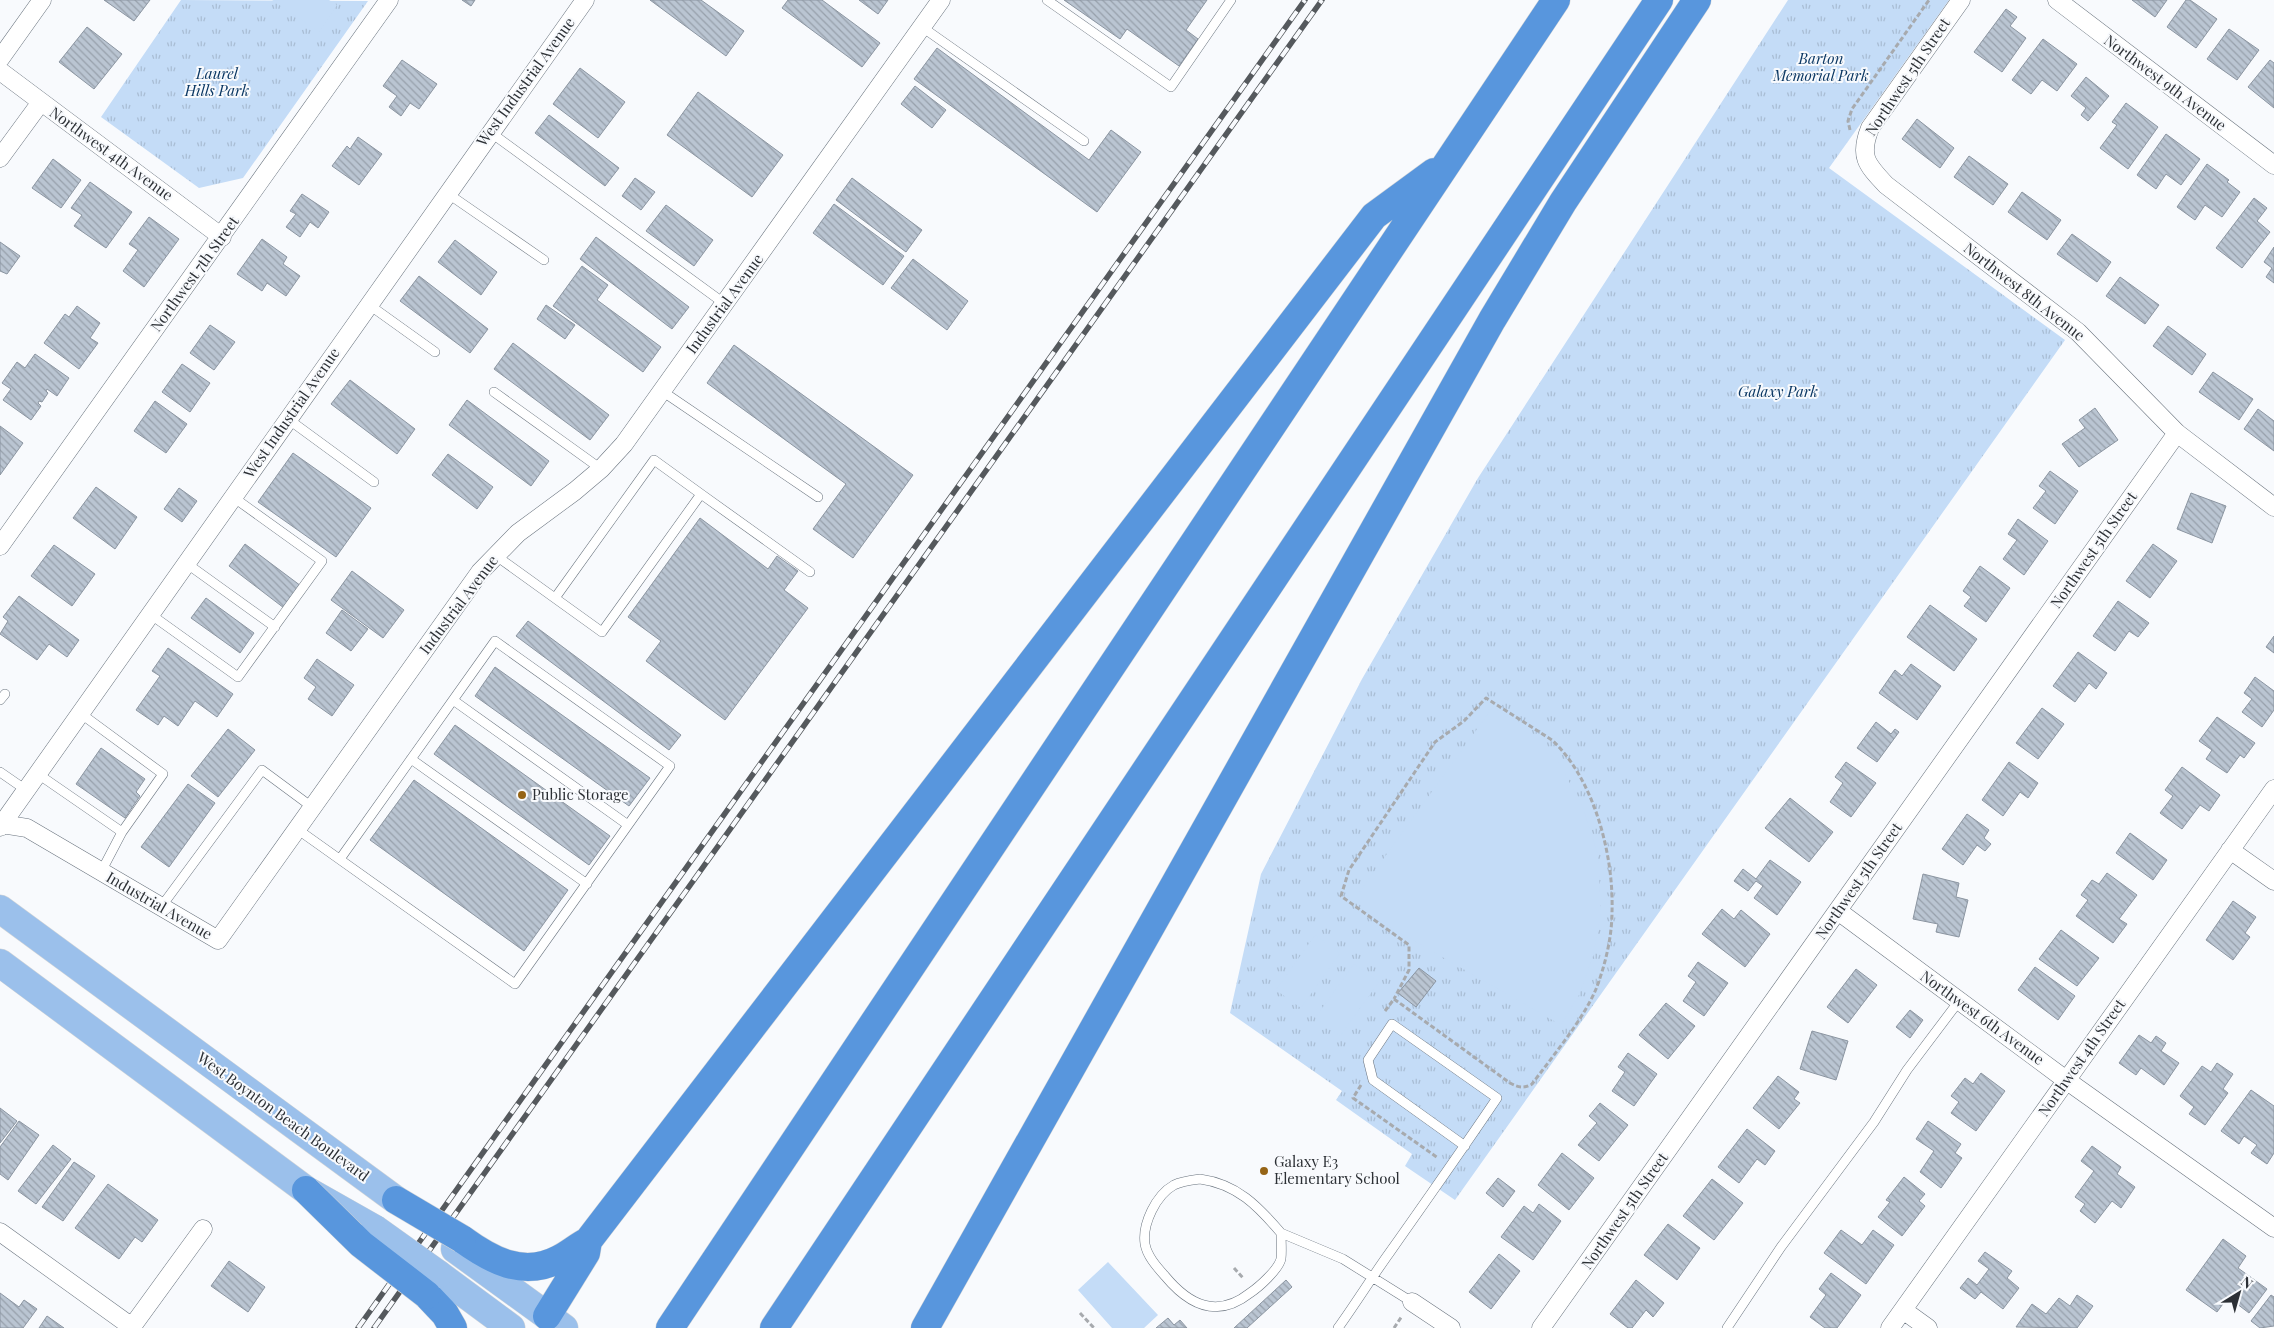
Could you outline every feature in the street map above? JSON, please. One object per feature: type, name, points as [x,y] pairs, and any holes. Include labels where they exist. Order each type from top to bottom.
[{"type":"highway","points":[[670,1328],[1556,0]]},
{"type":"highway","points":[[774,1328],[1659,0]]},
{"type":"highway","points":[[925,1328],[1492,320],[1564,202],[1697,0]]},
{"type":"highway","points":[[396,1200],[459,1244],[501,1263],[525,1268],[548,1264],[588,1241],[1374,216],[1449,161]]},
{"type":"highway","points":[[306,1190],[362,1244],[432,1284],[453,1328]]},
{"type":"highway","points":[[550,1324],[586,1253],[588,1241]]},
{"type":"main road","name":"West Boynton Beach Boulevard","points":[[0,910],[396,1200]]},
{"type":"main road","points":[[0,963],[260,1154],[306,1190]]},
{"type":"main road","points":[[459,1244],[550,1324]]},
{"type":"main road","points":[[432,1284],[511,1328]]},
{"type":"street","points":[[0,59],[42,0]]},
{"type":"street","name":"Northwest 7th Street","points":[[0,546],[222,237],[389,0]]},
{"type":"street","name":"West Industrial Avenue","points":[[1,825],[585,0]]},
{"type":"street","name":"Industrial Avenue","points":[[1,825],[27,828],[218,940],[480,572],[518,533],[576,491],[601,469],[624,444],[941,0]]},
{"type":"street","name":"Northwest 5th Street","points":[[1865,157],[1864,144],[1870,128],[1961,0]]},
{"type":"street","name":"Northwest 9th Avenue","points":[[2057,0],[2274,165]]},
{"type":"street","name":"Northwest 4th Avenue","points":[[0,71],[222,237]]},
{"type":"street","points":[[0,158],[40,102]]},
{"type":"street","name":"Northwest 8th Avenue","points":[[1865,157],[1869,168],[1886,185],[2078,332],[2177,433],[2274,508]]},
{"type":"street","name":"Northwest 5th Street","points":[[1541,1328],[2177,433]]},
{"type":"street","name":"Northwest 4th Street","points":[[1890,1328],[2274,789]]},
{"type":"street","points":[[2230,850],[2274,882]]},
{"type":"street","name":"Northwest 6th Avenue","points":[[1838,911],[2066,1080],[2274,1228]]},
{"type":"street","points":[[0,1232],[131,1328],[203,1229]]},
{"type":"street","points":[[1407,1309],[1451,1328]]},
{"type":"street","points":[[1903,1310],[1928,1328]]},
{"type":"lane","points":[[1046,0],[1171,87],[1231,0]]},
{"type":"lane","points":[[922,27],[1084,141]]},
{"type":"lane","points":[[490,132],[725,304]]},
{"type":"lane","points":[[447,193],[544,260]]},
{"type":"lane","points":[[368,304],[435,352]]},
{"type":"lane","points":[[662,391],[818,498]]},
{"type":"lane","points":[[494,392],[601,469]]},
{"type":"lane","points":[[288,419],[374,482]]},
{"type":"lane","points":[[555,598],[654,460],[810,572]]},
{"type":"lane","points":[[495,555],[602,632],[701,494]]},
{"type":"lane","points":[[150,614],[238,678],[322,561],[233,497]]},
{"type":"lane","points":[[186,563],[275,626]]},
{"type":"lane","points":[[297,829],[515,984],[670,766],[495,641],[340,859]]},
{"type":"lane","points":[[453,700],[628,825]]},
{"type":"lane","points":[[80,713],[163,774],[122,832],[101,872]]},
{"type":"lane","points":[[411,758],[587,884]]},
{"type":"lane","points":[[161,907],[262,770],[312,807]]},
{"type":"lane","points":[[0,772],[26,790]]},
{"type":"lane","points":[[38,774],[122,832]]},
{"type":"lane","points":[[1727,1328],[1781,1247],[1874,1122],[1908,1070],[1959,1001]]},
{"type":"lane","points":[[1338,1328],[1465,1146],[1497,1098],[1392,1024],[1368,1060],[1373,1080],[1465,1146]]},
{"type":"lane","points":[[1281,1233],[1280,1261],[1267,1278],[1245,1298],[1232,1304],[1216,1307],[1198,1304],[1176,1290],[1154,1264],[1145,1244],[1146,1225],[1153,1208],[1163,1195],[1174,1185],[1200,1179],[1212,1180],[1232,1188],[1256,1204],[1281,1233],[1343,1259],[1373,1278],[1407,1309]]},
{"type":"path","points":[[1865,157],[1851,135],[1849,114],[1929,0]]},
{"type":"path","points":[[1384,1014],[1410,970],[1409,945],[1341,896],[1349,870],[1435,742],[1464,721],[1486,698],[1552,740],[1560,748],[1589,796],[1604,838],[1610,874],[1612,912],[1608,946],[1595,990],[1553,1055],[1528,1087],[1516,1086],[1510,1083],[1394,999]]},
{"type":"path","points":[[1360,1076],[1362,1083],[1353,1098],[1438,1158]]},
{"type":"path","points":[[1234,1268],[1243,1278]]},
{"type":"path","points":[[1394,1328],[1407,1309]]},
{"type":"path","points":[[1080,1313],[1094,1328]]},
{"type":"green space","name":"Laurel Hills Park","points":[[181,0],[368,1],[243,178],[199,188],[101,117]]},
{"type":"green space","points":[[272,0],[329,0],[337,5],[319,32]]},
{"type":"green space","name":"Galaxy Park","points":[[1788,0],[1949,0],[1829,168],[2065,340],[1455,1200],[1405,1166],[1412,1154],[1336,1100],[1342,1091],[1230,1013],[1261,874],[1362,679],[1478,478]]},
{"type":"green space","points":[[1493,707],[1522,726],[1558,762],[1582,805],[1598,855],[1601,913],[1593,956],[1579,995],[1561,1025],[1362,911],[1358,894]]},
{"type":"green space","points":[[1315,935],[1340,953],[1301,1008],[1276,990]]},
{"type":"green space","points":[[1354,964],[1379,982],[1340,1036],[1315,1018]]},
{"type":"green space","points":[[1108,1262],[1158,1315],[1144,1328],[1112,1328],[1078,1290]]},
{"type":"building","points":[[104,0],[150,0],[134,21]]},
{"type":"building","points":[[462,0],[475,0],[471,6]]},
{"type":"building","points":[[650,0],[701,0],[744,31],[726,56]]},
{"type":"building","points":[[788,0],[822,0],[880,43],[862,67],[782,8]]},
{"type":"building","points":[[859,0],[888,0],[878,14]]},
{"type":"building","points":[[1064,0],[1207,0],[1186,30],[1198,39],[1179,66],[1127,29],[1120,39]]},
{"type":"building","points":[[2132,0],[2167,0],[2155,17]]},
{"type":"building","points":[[2186,0],[2190,0],[2217,19],[2196,48],[2167,27]]},
{"type":"building","points":[[2006,9],[2017,17],[2010,26],[2026,38],[2002,72],[1974,52]]},
{"type":"building","points":[[87,27],[122,54],[94,89],[59,62]]},
{"type":"building","points":[[2229,29],[2259,50],[2237,80],[2207,59]]},
{"type":"building","points":[[2043,39],[2077,64],[2057,91],[2042,80],[2031,94],[2012,80]]},
{"type":"building","points":[[937,48],[1089,160],[1111,130],[1141,152],[1097,212],[914,79]]},
{"type":"building","points":[[402,60],[437,84],[419,109],[410,103],[401,116],[389,107],[397,96],[383,86]]},
{"type":"building","points":[[2270,60],[2274,63],[2274,108],[2248,87]]},
{"type":"building","points":[[580,68],[625,102],[598,138],[553,104]]},
{"type":"building","points":[[2086,77],[2109,96],[2088,121],[2081,115],[2086,108],[2071,96]]},
{"type":"building","points":[[915,86],[946,110],[932,128],[901,104]]},
{"type":"building","points":[[698,92],[783,155],[752,197],[667,135]]},
{"type":"building","points":[[2126,103],[2158,127],[2128,169],[2100,148],[2117,125],[2112,122]]},
{"type":"building","points":[[549,115],[619,168],[605,186],[535,133]]},
{"type":"building","points":[[1917,119],[1954,148],[1940,168],[1902,139]]},
{"type":"building","points":[[2166,134],[2200,159],[2181,185],[2166,174],[2156,189],[2137,175]]},
{"type":"building","points":[[358,137],[382,154],[359,185],[332,166],[347,146],[350,149]]},
{"type":"building","points":[[1969,156],[2008,184],[1993,205],[1954,177]]},
{"type":"building","points":[[53,159],[81,180],[61,208],[32,188]]},
{"type":"building","points":[[2207,164],[2229,180],[2227,182],[2240,192],[2222,217],[2205,205],[2195,220],[2177,207]]},
{"type":"building","points":[[635,178],[655,192],[641,210],[622,196]]},
{"type":"building","points":[[852,178],[922,230],[906,252],[836,200]]},
{"type":"building","points":[[90,182],[132,212],[106,248],[74,226],[82,215],[71,208]]},
{"type":"building","points":[[2022,192],[2061,220],[2047,240],[2008,212]]},
{"type":"building","points":[[302,194],[329,212],[318,228],[310,222],[300,237],[286,227],[296,214],[290,211]]},
{"type":"building","points":[[2254,198],[2267,208],[2257,221],[2270,232],[2242,268],[2216,248]]},
{"type":"building","points":[[834,204],[904,256],[883,285],[813,233]]},
{"type":"building","points":[[666,205],[713,240],[694,266],[646,231]]},
{"type":"building","points":[[149,217],[179,239],[144,287],[123,271],[138,250],[129,244]]},
{"type":"building","points":[[2072,234],[2111,262],[2097,282],[2057,254]]},
{"type":"building","points":[[596,237],[689,307],[672,329],[580,259]]},
{"type":"building","points":[[262,239],[287,257],[283,264],[300,276],[286,296],[267,283],[262,291],[237,274]]},
{"type":"building","points":[[455,240],[497,272],[481,295],[438,262]]},
{"type":"building","points":[[0,242],[20,256],[7,274],[0,271]]},
{"type":"building","points":[[2274,247],[2274,283],[2266,277],[2272,268],[2264,262]]},
{"type":"building","points":[[913,259],[968,301],[947,330],[891,288]]},
{"type":"building","points":[[582,266],[608,285],[597,300],[661,347],[643,372],[553,306]]},
{"type":"building","points":[[419,276],[488,329],[470,353],[400,301]]},
{"type":"building","points":[[2120,277],[2159,305],[2145,324],[2106,296]]},
{"type":"building","points":[[546,305],[575,325],[565,339],[537,319]]},
{"type":"building","points":[[77,306],[100,323],[90,338],[98,343],[79,369],[44,343],[65,314],[69,317]]},
{"type":"building","points":[[210,325],[235,342],[214,370],[190,353]]},
{"type":"building","points":[[2168,326],[2206,354],[2192,375],[2153,346]]},
{"type":"building","points":[[513,343],[609,415],[590,440],[494,369]]},
{"type":"building","points":[[734,345],[913,475],[853,558],[813,529],[846,484],[707,383]]},
{"type":"building","points":[[35,354],[69,378],[57,396],[47,389],[48,393],[42,402],[39,401],[38,403],[41,406],[31,420],[3,400],[11,389],[2,383],[17,362],[25,368]]},
{"type":"building","points":[[182,364],[210,383],[190,412],[162,392]]},
{"type":"building","points":[[2213,372],[2253,399],[2239,420],[2199,392]]},
{"type":"building","points":[[350,380],[415,429],[397,454],[331,404]]},
{"type":"building","points":[[467,400],[549,461],[531,486],[449,425]]},
{"type":"building","points":[[155,401],[187,424],[166,453],[134,431]]},
{"type":"building","points":[[2095,408],[2118,440],[2079,467],[2062,444],[2085,428],[2079,420]]},
{"type":"building","points":[[2258,409],[2274,421],[2274,451],[2244,429]]},
{"type":"building","points":[[0,426],[23,443],[0,475]]},
{"type":"building","points":[[293,453],[371,508],[336,557],[258,502]]},
{"type":"building","points":[[448,454],[493,487],[477,509],[432,475]]},
{"type":"building","points":[[2050,471],[2078,491],[2055,524],[2033,508],[2046,491],[2039,486]]},
{"type":"building","points":[[96,487],[137,517],[115,549],[73,518]]},
{"type":"building","points":[[179,488],[197,501],[182,522],[164,509]]},
{"type":"building","points":[[2191,493],[2226,506],[2212,543],[2177,529]]},
{"type":"building","points":[[700,518],[768,569],[777,556],[798,571],[784,590],[808,608],[725,720],[646,661],[661,641],[628,617]]},
{"type":"building","points":[[2018,519],[2048,541],[2024,575],[2003,559],[2017,540],[2008,534]]},
{"type":"building","points":[[245,544],[301,586],[284,608],[229,566]]},
{"type":"building","points":[[2153,544],[2177,561],[2150,598],[2126,581]]},
{"type":"building","points":[[54,545],[95,574],[72,606],[31,576]]},
{"type":"building","points":[[1980,566],[2010,588],[1986,622],[1964,606],[1971,597],[1963,591]]},
{"type":"building","points":[[352,571],[404,610],[383,638],[331,600]]},
{"type":"building","points":[[19,596],[79,640],[67,657],[49,644],[37,660],[0,634],[8,621],[3,617]]},
{"type":"building","points":[[206,598],[254,633],[240,653],[191,618]]},
{"type":"building","points":[[2118,601],[2149,623],[2138,637],[2129,631],[2115,651],[2093,636]]},
{"type":"building","points":[[1930,605],[1977,639],[1954,671],[1907,637]]},
{"type":"building","points":[[342,610],[368,629],[351,651],[326,633]]},
{"type":"building","points":[[528,621],[681,735],[669,750],[516,636]]},
{"type":"building","points":[[2274,636],[2274,653],[2266,647]]},
{"type":"building","points":[[168,648],[233,694],[217,717],[195,701],[178,726],[164,716],[158,725],[136,710],[160,676],[152,671]]},
{"type":"building","points":[[2078,652],[2107,673],[2096,689],[2089,683],[2075,702],[2053,686]]},
{"type":"building","points":[[317,659],[354,685],[332,716],[308,699],[316,687],[304,678]]},
{"type":"building","points":[[1911,664],[1941,686],[1917,720],[1879,693],[1895,670],[1902,676]]},
{"type":"building","points":[[495,667],[650,778],[629,806],[475,696]]},
{"type":"building","points":[[2255,677],[2274,691],[2274,710],[2262,727],[2242,712],[2252,699],[2244,693]]},
{"type":"building","points":[[2042,708],[2064,724],[2038,759],[2016,743]]},
{"type":"building","points":[[2217,717],[2255,743],[2244,758],[2240,755],[2227,773],[2206,759],[2212,750],[2199,741]]},
{"type":"building","points":[[1876,722],[1891,734],[1895,729],[1899,732],[1877,762],[1857,748]]},
{"type":"building","name":"Public Storage","points":[[455,725],[610,836],[589,865],[434,754]]},
{"type":"building","points":[[228,729],[255,750],[218,797],[191,776]]},
{"type":"building","points":[[101,748],[145,779],[136,792],[140,796],[125,818],[76,784]]},
{"type":"building","points":[[1846,762],[1876,783],[1851,817],[1830,802],[1843,783],[1835,777]]},
{"type":"building","points":[[2009,762],[2038,783],[2028,798],[2020,792],[2003,816],[1982,800]]},
{"type":"building","points":[[2182,767],[2220,795],[2209,811],[2200,805],[2182,829],[2160,813],[2173,796],[2165,790]]},
{"type":"building","points":[[414,780],[568,890],[524,951],[370,840]]},
{"type":"building","points":[[188,784],[215,803],[169,867],[141,847]]},
{"type":"building","points":[[1790,798],[1833,832],[1809,862],[1765,828]]},
{"type":"building","points":[[1967,814],[1989,830],[1984,838],[1991,844],[1985,851],[1977,845],[1963,865],[1942,849]]},
{"type":"building","points":[[2130,833],[2167,860],[2153,880],[2116,853]]},
{"type":"building","points":[[1770,860],[1801,882],[1777,915],[1754,898],[1763,886],[1756,881],[1748,891],[1734,881],[1743,869],[1756,879]]},
{"type":"building","points":[[2107,873],[2137,895],[2119,919],[2127,924],[2113,943],[2076,916],[2088,900],[2081,895],[2092,880],[2099,884]]},
{"type":"building","points":[[1923,874],[1959,883],[1956,897],[1968,900],[1959,937],[1936,932],[1938,924],[1913,919]]},
{"type":"building","points":[[2233,901],[2256,917],[2245,933],[2250,937],[2233,960],[2206,940]]},
{"type":"building","points":[[1722,909],[1734,919],[1741,910],[1770,934],[1745,967],[1702,934]]},
{"type":"building","points":[[2061,930],[2099,958],[2077,986],[2039,959]]},
{"type":"building","points":[[1698,962],[1728,983],[1704,1016],[1683,1001],[1696,982],[1688,976]]},
{"type":"building","points":[[2035,967],[2075,996],[2058,1020],[2018,990]]},
{"type":"building","points":[[1419,968],[1436,981],[1416,1007],[1398,993]]},
{"type":"building","points":[[1856,969],[1877,985],[1848,1023],[1827,1007]]},
{"type":"building","points":[[1666,1003],[1695,1026],[1668,1059],[1639,1035]]},
{"type":"building","points":[[1910,1010],[1923,1020],[1910,1038],[1896,1027]]},
{"type":"building","points":[[1812,1031],[1848,1041],[1836,1080],[1800,1069]]},
{"type":"building","points":[[2139,1035],[2151,1043],[2156,1036],[2166,1043],[2161,1051],[2179,1063],[2164,1085],[2141,1068],[2136,1075],[2119,1063]]},
{"type":"building","points":[[1628,1053],[1657,1074],[1634,1106],[1612,1091],[1625,1072],[1618,1067]]},
{"type":"building","points":[[2217,1063],[2233,1074],[2223,1089],[2228,1093],[2205,1125],[2189,1114],[2194,1107],[2180,1096],[2202,1066],[2211,1072]]},
{"type":"building","points":[[1981,1073],[2005,1091],[1976,1131],[1951,1113],[1959,1102],[1951,1096],[1965,1078],[1973,1084]]},
{"type":"building","points":[[1778,1076],[1799,1092],[1794,1099],[1800,1103],[1779,1129],[1753,1108]]},
{"type":"building","points":[[2251,1090],[2274,1106],[2274,1153],[2267,1164],[2251,1153],[2257,1145],[2244,1136],[2239,1144],[2221,1131]]},
{"type":"building","points":[[1600,1103],[1628,1125],[1599,1161],[1578,1145],[1597,1123],[1589,1116]]},
{"type":"building","points":[[0,1108],[17,1121],[0,1143]]},
{"type":"building","points":[[19,1121],[39,1135],[8,1180],[0,1174],[0,1147]]},
{"type":"building","points":[[1928,1121],[1961,1144],[1955,1153],[1962,1158],[1941,1188],[1920,1172],[1934,1151],[1916,1139]]},
{"type":"building","points":[[1747,1129],[1775,1151],[1765,1165],[1757,1159],[1739,1183],[1718,1167]]},
{"type":"building","points":[[53,1145],[71,1159],[36,1204],[18,1191]]},
{"type":"building","points":[[2092,1146],[2121,1167],[2117,1174],[2135,1187],[2121,1208],[2112,1201],[2095,1223],[2080,1211],[2085,1204],[2075,1197],[2094,1171],[2081,1161]]},
{"type":"building","points":[[1562,1153],[1594,1178],[1569,1210],[1538,1185]]},
{"type":"building","points":[[74,1162],[95,1176],[63,1221],[42,1207]]},
{"type":"building","points":[[1904,1177],[1925,1194],[1919,1201],[1925,1206],[1902,1236],[1878,1217],[1890,1202],[1886,1200]]},
{"type":"building","points":[[1498,1178],[1515,1191],[1503,1207],[1486,1193]]},
{"type":"building","points":[[1712,1179],[1743,1203],[1714,1240],[1683,1216]]},
{"type":"building","points":[[108,1184],[158,1220],[142,1242],[135,1237],[119,1259],[75,1228]]},
{"type":"building","points":[[1539,1204],[1561,1221],[1533,1260],[1501,1237],[1524,1206],[1533,1213]]},
{"type":"building","points":[[1668,1224],[1700,1248],[1677,1280],[1644,1255]]},
{"type":"building","points":[[1841,1230],[1862,1245],[1873,1230],[1894,1245],[1866,1284],[1824,1253]]},
{"type":"building","points":[[2223,1239],[2246,1256],[2238,1268],[2267,1289],[2249,1313],[2228,1297],[2217,1312],[2186,1290]]},
{"type":"building","points":[[1985,1252],[2012,1271],[2007,1278],[2019,1288],[2003,1309],[1981,1292],[1975,1299],[1960,1288],[1968,1278],[1977,1285],[1989,1269],[1978,1261]]},
{"type":"building","points":[[1499,1254],[1520,1271],[1491,1309],[1469,1292]]},
{"type":"building","points":[[229,1261],[265,1287],[248,1312],[211,1286]]},
{"type":"building","points":[[1831,1273],[1861,1295],[1837,1328],[1825,1328],[1810,1317],[1826,1295],[1819,1289]]},
{"type":"building","points":[[1286,1280],[1292,1287],[1247,1328],[1234,1328]]},
{"type":"building","points":[[1636,1280],[1664,1303],[1653,1317],[1646,1310],[1632,1328],[1628,1328],[1610,1314]]},
{"type":"building","points":[[0,1293],[19,1307],[24,1300],[37,1309],[23,1328],[0,1328]]},
{"type":"building","points":[[2077,1295],[2093,1306],[2077,1328],[2016,1327],[2032,1304],[2046,1314],[2059,1298],[2070,1306]]},
{"type":"building","points":[[2271,1295],[2274,1297],[2274,1326],[2260,1328],[2251,1321]]},
{"type":"building","points":[[47,1316],[64,1328],[39,1328]]},
{"type":"building","points":[[1168,1318],[1174,1325],[1180,1320],[1187,1328],[1156,1328]]},
{"type":"railway","points":[[358,1328],[1305,0]]},
{"type":"railway","points":[[374,1328],[1322,0]]},
{"type":"place","name":"Public Storage","points":[[522,795]]},
{"type":"place","name":"Galaxy E3 Elementary School","points":[[1264,1171]]},
{"type":"park label","name":"Barton Memorial Park","points":[[1821,68]]}]
